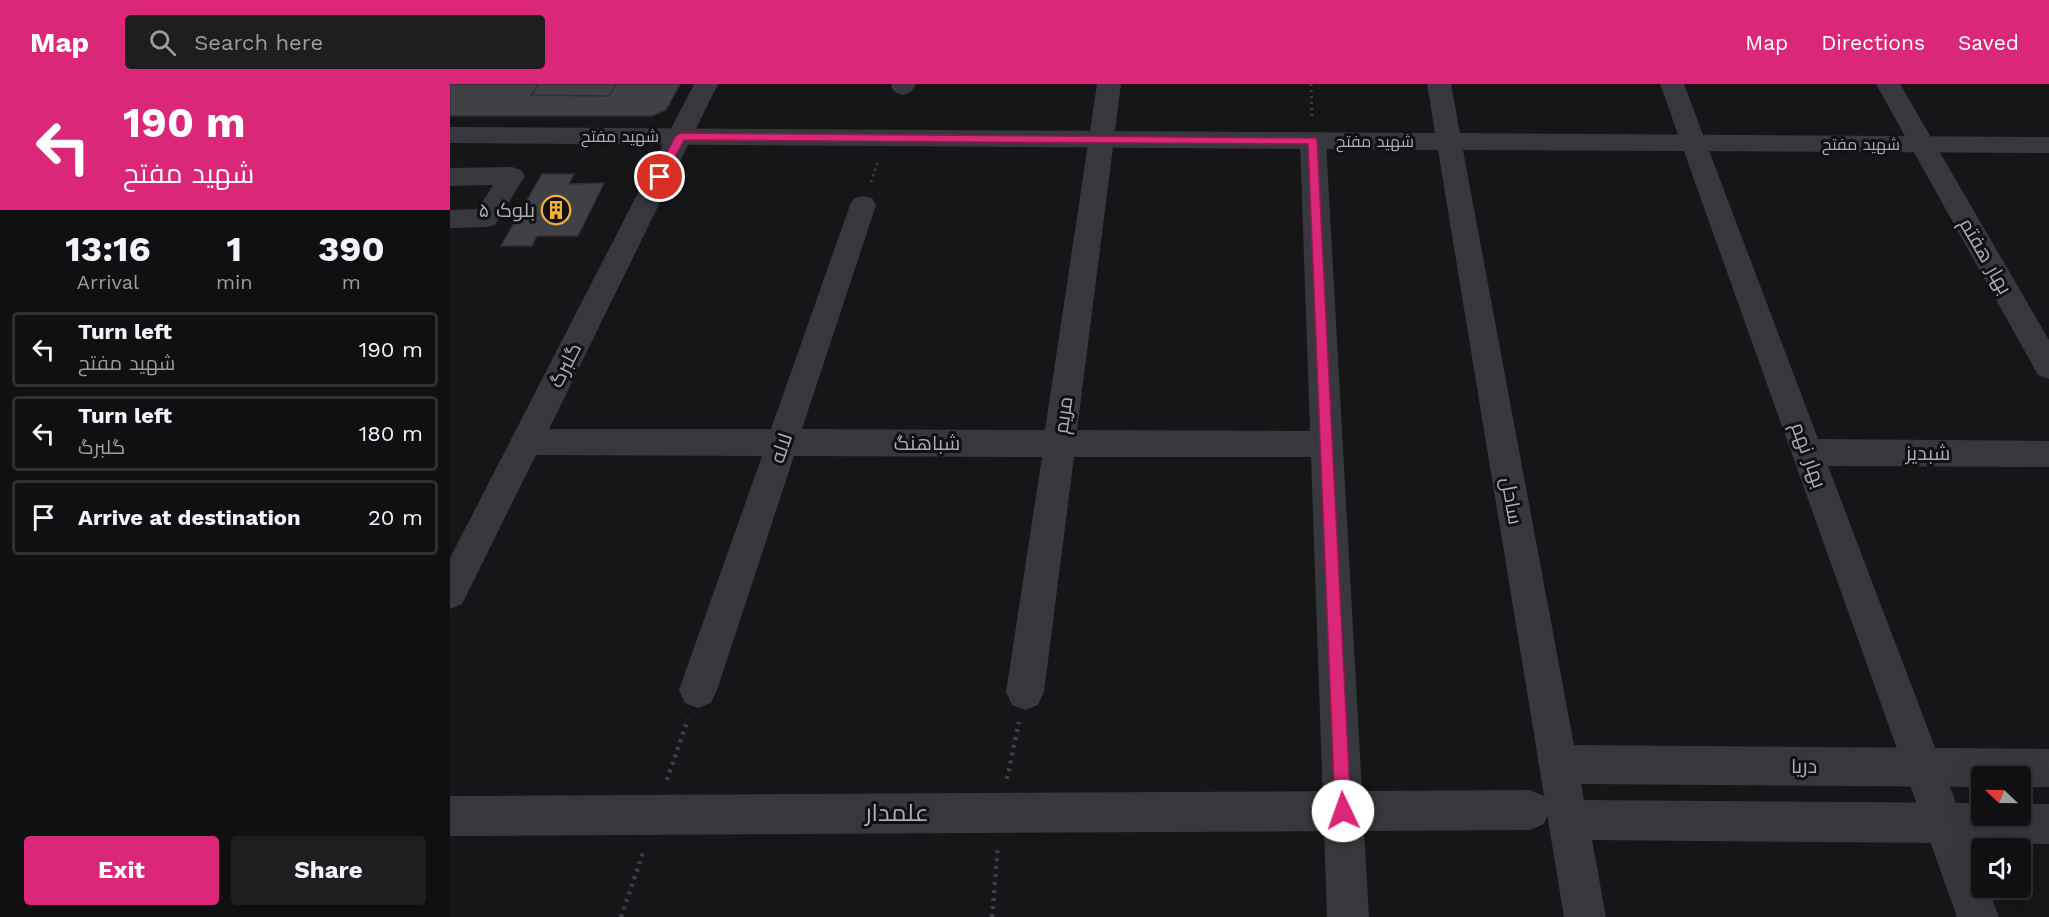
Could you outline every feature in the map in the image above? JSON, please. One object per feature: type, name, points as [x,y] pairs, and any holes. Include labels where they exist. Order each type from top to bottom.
[{"type":"street","name":"گلبرگ","points":[[450,593],[706,84]]},
{"type":"street","name":"مریم","points":[[1025,692],[1109,84]]},
{"type":"street","name":"ساحل","points":[[1439,84],[1585,917]]},
{"type":"street","name":"بهار نهم","points":[[1672,84],[1978,917]]},
{"type":"street","name":"بهار هفتم","points":[[1888,84],[2049,367]]},
{"type":"street","name":"شهید مفتح","points":[[450,135],[2049,145]]},
{"type":"street","points":[[1313,141],[1348,917]]},
{"type":"street","points":[[450,177],[512,176],[486,218],[450,219]]},
{"type":"street","name":"لاله","points":[[698,690],[863,205]]},
{"type":"street","name":"شباهنگ","points":[[526,442],[1327,444]]},
{"type":"street","name":"شبدیز","points":[[1808,452],[2049,454]]},
{"type":"street","name":"دریا","points":[[1558,764],[2049,768]]},
{"type":"street","name":"علمدار","points":[[450,816],[1530,810]]},
{"type":"street","points":[[1568,820],[2049,824]]},
{"type":"path","points":[[1311,84],[1313,141]]},
{"type":"building","points":[[450,84],[680,84],[666,110],[652,116],[450,116]]},
{"type":"building","points":[[539,84],[616,84],[609,96],[531,95]]},
{"type":"building","name":"بلوک ۵","points":[[542,174],[574,174],[569,184],[604,183],[578,236],[537,236],[532,246],[501,246]]},
{"type":"place","name":"بلوک ۵","points":[[556,210]]},
{"type":"route","points":[[660,177],[680,137],[1313,141],[1343,811]]}]
